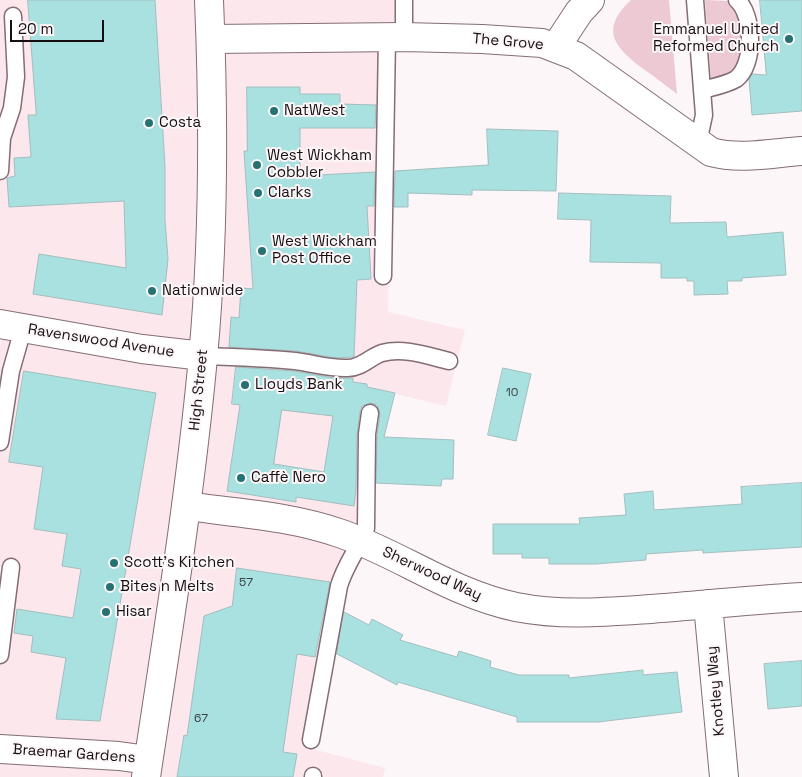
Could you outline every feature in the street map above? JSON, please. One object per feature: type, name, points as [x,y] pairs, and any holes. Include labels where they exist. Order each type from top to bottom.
[{"type":"main road","name":"High Street","points":[[147,768],[186,506],[203,356],[211,205],[211,39],[209,0]]},
{"type":"main road","points":[[556,47],[574,18],[590,0]]},
{"type":"main road","name":"The Grove","points":[[211,39],[396,37],[530,41],[556,47],[576,56],[712,152],[723,155],[802,151]]},
{"type":"main road","name":"Ravenswood Avenue","points":[[11,326],[142,349],[203,356]]},
{"type":"main road","name":"Sherwood Way","points":[[186,506],[292,520],[318,526],[361,541],[463,591],[490,601],[516,607],[570,613],[802,597]]},
{"type":"main road","name":"Knotley Way","points":[[708,604],[724,777]]},
{"type":"main road","name":"Braemar Gardens","points":[[0,748],[119,756],[147,768]]},
{"type":"lane","points":[[383,276],[396,37],[404,0]]},
{"type":"lane","points":[[695,0],[704,115],[698,143]]},
{"type":"lane","points":[[702,90],[727,84],[737,78],[744,70],[748,60],[750,48],[748,22],[745,11],[737,0]]},
{"type":"lane","points":[[0,171],[2,138],[12,108],[16,77],[13,16]]},
{"type":"lane","points":[[0,442],[11,371],[11,326]]},
{"type":"lane","points":[[203,356],[296,362],[351,368],[381,354],[395,350],[449,361]]},
{"type":"lane","points":[[311,740],[339,586],[343,571],[361,541],[366,528],[367,434],[370,413]]},
{"type":"lane","points":[[0,655],[11,567]]},
{"type":"shaded area","points":[[0,0],[404,0],[393,38],[388,312],[465,330],[446,406],[375,389],[371,408],[366,528],[339,586],[309,748],[385,768],[383,777],[0,777],[0,655],[11,567],[0,566],[0,347],[4,325],[0,324]]},
{"type":"shaded area","points":[[631,0],[669,0],[677,94],[632,60],[614,37],[613,28],[616,20],[621,10]]},
{"type":"shaded area","points":[[705,0],[729,1],[740,16],[743,49],[737,66],[728,73],[711,79]]},
{"type":"building","points":[[28,0],[155,0],[165,167],[165,220],[168,259],[162,315],[33,294],[39,254],[126,268],[124,201],[9,207],[7,178],[15,176],[14,158],[31,157],[28,115],[36,115]]},
{"type":"building","points":[[760,0],[802,0],[802,111],[752,115],[749,79],[752,74],[766,75]]},
{"type":"building","points":[[247,87],[300,87],[300,94],[340,94],[340,104],[376,105],[375,128],[300,128],[300,176],[375,172],[374,206],[367,206],[371,279],[357,280],[354,357],[335,358],[296,351],[229,347],[231,317],[239,318],[241,288],[253,289],[244,151],[247,151]]},
{"type":"building","points":[[487,129],[558,131],[556,191],[472,190],[472,195],[408,193],[408,207],[394,207],[395,171],[488,165]]},
{"type":"building","points":[[559,193],[671,196],[670,223],[726,222],[727,237],[783,232],[786,275],[742,278],[742,281],[727,281],[728,294],[694,295],[694,281],[687,281],[687,278],[661,278],[661,263],[590,262],[591,220],[558,219]]},
{"type":"building","points":[[236,367],[294,371],[334,378],[353,378],[353,382],[367,384],[367,387],[395,393],[384,437],[454,440],[453,479],[442,479],[441,486],[376,483],[377,435],[380,414],[377,405],[371,403],[362,406],[360,412],[357,434],[354,506],[296,497],[296,502],[227,491],[240,405],[232,404]],"holes":[[[282,410],[333,416],[324,472],[274,464]]]},
{"type":"building","points":[[503,368],[531,374],[516,441],[488,435]]},
{"type":"building","points":[[24,371],[156,393],[100,721],[56,719],[66,658],[31,652],[33,636],[14,633],[17,609],[73,618],[81,569],[62,566],[67,534],[34,529],[43,467],[9,462]]},
{"type":"building","points":[[802,483],[802,547],[703,553],[703,550],[646,554],[646,560],[596,564],[549,564],[549,558],[522,558],[522,554],[493,554],[493,524],[580,524],[579,518],[626,515],[624,494],[653,491],[654,510],[742,504],[741,487]]},
{"type":"building","points":[[237,568],[330,582],[315,657],[297,654],[283,752],[297,754],[293,777],[177,777],[184,735],[187,736],[204,616],[232,606]]},
{"type":"building","points":[[344,612],[369,625],[372,619],[403,635],[400,640],[457,657],[459,651],[491,661],[490,667],[519,675],[569,675],[569,678],[643,670],[643,675],[677,672],[682,712],[598,722],[517,722],[517,717],[398,682],[397,685],[337,654]]},
{"type":"building","points":[[802,661],[802,706],[768,709],[764,664]]},
{"type":"place","name":"Emmanuel United Reformed Church","points":[[789,39]]},
{"type":"place","name":"NatWest","points":[[274,111]]},
{"type":"place","name":"Costa","points":[[149,123]]},
{"type":"place","name":"West Wickham Cobbler","points":[[257,165]]},
{"type":"place","name":"Clarks","points":[[258,193]]},
{"type":"place","name":"West Wickham Post Office","points":[[262,251]]},
{"type":"place","name":"Nationwide","points":[[152,291]]},
{"type":"place","name":"Lloyds Bank","points":[[245,385]]},
{"type":"place","name":"Caffè Nero","points":[[241,478]]},
{"type":"place","name":"Scott's Kitchen","points":[[114,563]]},
{"type":"place","name":"Bites n Melts","points":[[110,587]]},
{"type":"place","name":"Hisar","points":[[106,612]]}]
